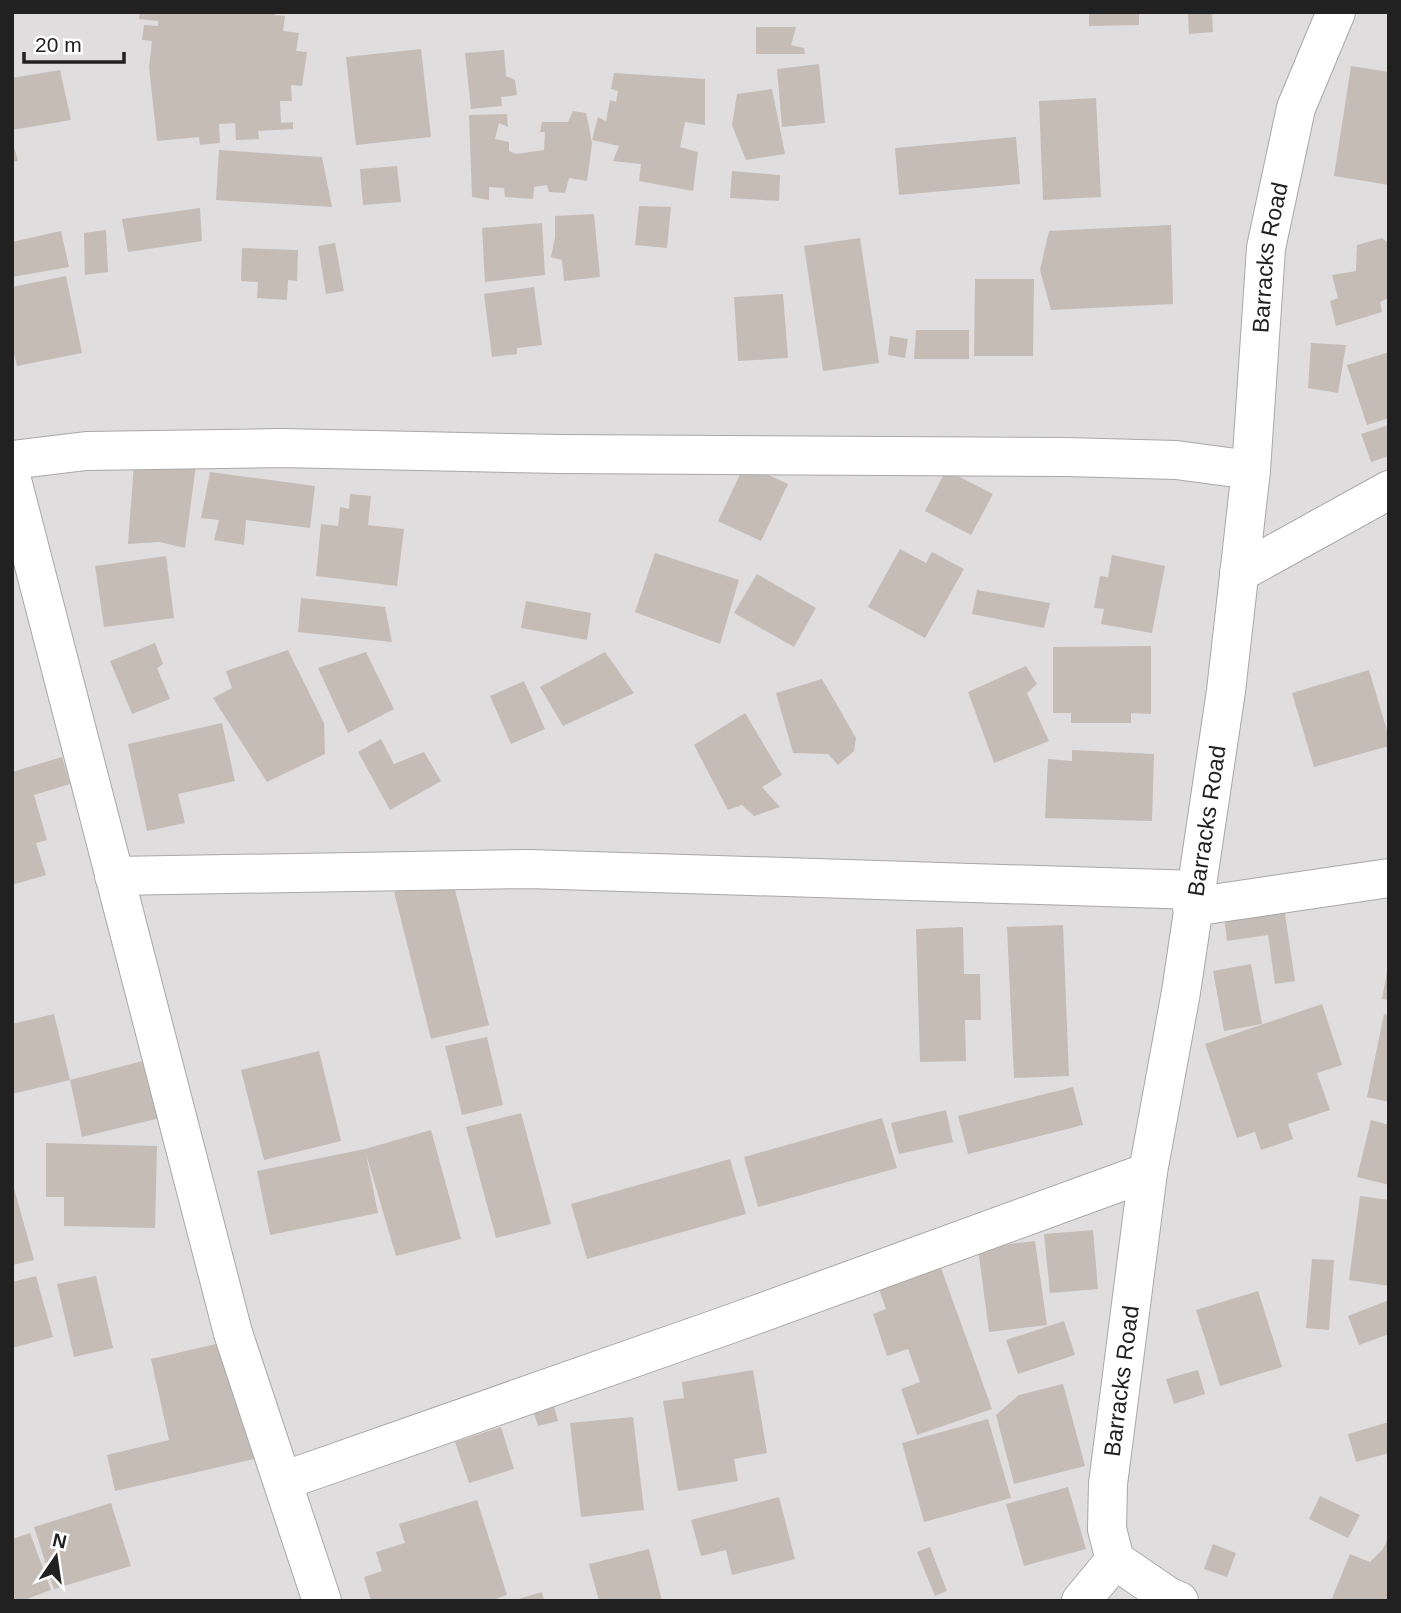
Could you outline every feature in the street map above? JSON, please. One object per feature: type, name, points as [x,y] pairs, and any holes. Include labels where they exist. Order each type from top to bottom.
[{"type":"street","name":"Barracks Road","points":[[1115,1560],[1107,1529],[1108,1484],[1148,1172],[1181,992],[1226,691],[1251,470],[1266,248],[1296,108],[1336,12]]},
{"type":"street","points":[[12,460],[86,451],[281,448],[574,454],[1066,457],[1176,460],[1251,470]]},
{"type":"street","points":[[12,480],[233,1333],[322,1601]]},
{"type":"street","points":[[1239,573],[1389,490]]},
{"type":"street","points":[[114,876],[528,869],[1194,899],[1389,878]]},
{"type":"street","points":[[283,1481],[733,1323],[1148,1172]]},
{"type":"street","points":[[1081,1601],[1115,1560],[1179,1601]]},
{"type":"shaded area","points":[[12,12],[1389,12],[1389,1601],[12,1601]]},
{"type":"building","points":[[140,12],[275,12],[275,15],[285,16],[283,31],[299,33],[296,51],[307,52],[302,86],[291,85],[292,101],[280,101],[281,123],[293,122],[293,129],[258,131],[259,139],[236,140],[235,123],[219,124],[220,143],[200,145],[199,137],[157,141],[149,67],[152,41],[142,40],[144,25],[158,26],[158,21],[139,19]]},
{"type":"building","points":[[1089,12],[1139,12],[1139,25],[1089,26]]},
{"type":"building","points":[[1188,12],[1212,12],[1213,32],[1189,34]]},
{"type":"building","points":[[756,27],[796,27],[791,45],[804,48],[805,54],[756,54]]},
{"type":"building","points":[[421,49],[431,137],[356,145],[346,57]]},
{"type":"building","points":[[504,50],[506,76],[515,80],[517,95],[501,97],[502,106],[471,109],[465,53]]},
{"type":"building","points":[[819,64],[825,123],[782,127],[777,69]]},
{"type":"building","points":[[1351,66],[1389,72],[1389,185],[1334,176]]},
{"type":"building","points":[[60,70],[71,120],[12,130],[12,78]]},
{"type":"building","points":[[614,73],[705,79],[705,125],[685,122],[680,147],[698,152],[693,191],[639,181],[641,164],[613,161],[619,146],[592,140],[598,117],[606,121],[610,100],[616,102],[618,91],[611,89]]},
{"type":"building","points":[[772,89],[785,154],[746,160],[732,125],[737,94]]},
{"type":"building","points":[[1096,98],[1101,197],[1043,200],[1039,101]]},
{"type":"building","points":[[573,111],[586,113],[589,127],[592,144],[587,181],[569,178],[565,193],[549,192],[547,185],[534,187],[533,199],[505,197],[504,188],[489,187],[489,200],[472,197],[469,115],[507,114],[508,127],[499,123],[495,139],[509,142],[509,151],[516,154],[544,150],[545,132],[540,132],[542,122],[568,122]]},
{"type":"building","points":[[1016,137],[1020,184],[899,195],[895,148]]},
{"type":"building","points":[[12,139],[18,161],[12,162]]},
{"type":"building","points":[[219,150],[322,157],[332,207],[216,200]]},
{"type":"building","points":[[397,166],[401,202],[363,205],[360,169]]},
{"type":"building","points":[[732,171],[780,175],[779,201],[730,198]]},
{"type":"building","points":[[639,206],[671,207],[667,248],[635,245]]},
{"type":"building","points":[[200,208],[202,241],[128,252],[122,219]]},
{"type":"building","points":[[594,214],[600,277],[564,281],[562,260],[551,257],[555,216]]},
{"type":"building","points":[[542,223],[545,275],[485,282],[482,228]]},
{"type":"building","points":[[1171,225],[1173,304],[1051,310],[1040,270],[1049,231]]},
{"type":"building","points":[[106,230],[108,272],[85,275],[84,233]]},
{"type":"building","points":[[61,231],[69,267],[12,277],[12,242]]},
{"type":"building","points":[[860,238],[879,363],[823,371],[804,246]]},
{"type":"building","points":[[1382,238],[1389,244],[1389,298],[1380,302],[1382,312],[1336,326],[1330,301],[1338,298],[1332,275],[1356,271],[1357,245]]},
{"type":"building","points":[[335,243],[344,291],[326,294],[318,246]]},
{"type":"building","points":[[242,248],[298,250],[297,281],[288,280],[287,300],[257,298],[258,282],[241,281]]},
{"type":"building","points":[[66,276],[82,353],[17,366],[12,345],[12,287]]},
{"type":"building","points":[[975,279],[1034,279],[1033,356],[974,356]]},
{"type":"building","points":[[534,287],[542,345],[517,348],[517,354],[492,357],[484,294]]},
{"type":"building","points":[[783,294],[788,358],[738,361],[734,297]]},
{"type":"building","points":[[916,330],[969,330],[969,359],[914,359]]},
{"type":"building","points":[[890,336],[908,339],[905,358],[888,355]]},
{"type":"building","points":[[1311,343],[1346,345],[1338,393],[1308,388]]},
{"type":"building","points":[[1389,352],[1389,418],[1367,425],[1347,365]]},
{"type":"building","points":[[1389,425],[1389,456],[1371,462],[1361,434]]},
{"type":"building","points":[[134,464],[196,465],[185,548],[160,542],[128,544]]},
{"type":"building","points":[[745,464],[788,484],[761,541],[718,521]]},
{"type":"building","points":[[946,470],[993,494],[971,535],[925,511]]},
{"type":"building","points":[[210,472],[315,486],[310,528],[246,520],[244,545],[214,540],[219,520],[201,518]]},
{"type":"building","points":[[350,494],[371,496],[368,525],[404,529],[397,586],[316,576],[321,524],[338,526],[340,507],[349,509]]},
{"type":"building","points":[[900,549],[926,563],[932,552],[964,569],[925,638],[868,607]]},
{"type":"building","points":[[655,553],[739,580],[720,644],[635,612]]},
{"type":"building","points":[[1112,555],[1165,566],[1152,633],[1101,624],[1104,609],[1094,608],[1100,576],[1108,577]]},
{"type":"building","points":[[166,556],[174,618],[104,627],[95,566]]},
{"type":"building","points":[[757,574],[816,608],[794,647],[734,613]]},
{"type":"building","points":[[977,590],[1050,603],[1044,628],[972,614]]},
{"type":"building","points":[[301,598],[385,607],[392,642],[298,632]]},
{"type":"building","points":[[526,601],[591,613],[587,640],[521,628]]},
{"type":"building","points":[[155,643],[163,664],[157,668],[170,699],[132,714],[110,661]]},
{"type":"building","points":[[1151,646],[1151,714],[1131,713],[1131,723],[1071,723],[1071,713],[1053,713],[1053,647]]},
{"type":"building","points":[[288,650],[324,723],[325,754],[267,782],[213,698],[232,688],[226,671]]},
{"type":"building","points":[[366,652],[394,709],[348,733],[318,668]]},
{"type":"building","points":[[605,652],[634,693],[563,726],[540,687]]},
{"type":"building","points":[[1026,666],[1037,684],[1027,693],[1049,741],[994,763],[968,692]]},
{"type":"building","points":[[1369,670],[1389,737],[1389,746],[1314,767],[1292,693]]},
{"type":"building","points":[[822,679],[856,738],[854,751],[838,765],[828,754],[793,753],[776,693]]},
{"type":"building","points":[[524,681],[545,729],[511,744],[490,696]]},
{"type":"building","points":[[745,713],[782,775],[762,787],[780,807],[754,816],[742,805],[728,810],[694,745]]},
{"type":"building","points":[[222,723],[235,781],[178,794],[185,823],[147,831],[128,744]]},
{"type":"building","points":[[381,739],[394,764],[424,752],[441,781],[390,810],[358,752]]},
{"type":"building","points":[[1072,750],[1154,754],[1152,821],[1045,818],[1048,759],[1072,761]]},
{"type":"building","points":[[62,757],[70,784],[34,795],[47,840],[36,843],[46,875],[12,885],[12,772]]},
{"type":"building","points":[[452,878],[489,1025],[431,1039],[394,892]]},
{"type":"building","points":[[1284,907],[1295,981],[1275,984],[1268,935],[1227,941],[1224,916]]},
{"type":"building","points":[[1063,925],[1069,1076],[1014,1078],[1007,927]]},
{"type":"building","points":[[963,927],[964,974],[980,974],[981,1020],[965,1020],[966,1061],[920,1062],[916,929]]},
{"type":"building","points":[[1251,964],[1262,1024],[1224,1031],[1213,971]]},
{"type":"building","points":[[1389,972],[1389,1000],[1382,999]]},
{"type":"building","points":[[1322,1004],[1342,1065],[1317,1073],[1330,1110],[1288,1124],[1293,1139],[1261,1150],[1255,1132],[1237,1138],[1205,1044]]},
{"type":"building","points":[[54,1014],[70,1080],[12,1094],[12,1024]]},
{"type":"building","points":[[1384,1014],[1389,1015],[1389,1102],[1367,1097]]},
{"type":"building","points":[[487,1037],[503,1105],[462,1115],[445,1046]]},
{"type":"building","points":[[319,1051],[341,1141],[264,1160],[241,1070]]},
{"type":"building","points":[[150,1059],[164,1117],[82,1137],[70,1080]]},
{"type":"building","points":[[1073,1087],[1083,1125],[968,1154],[958,1116]]},
{"type":"building","points":[[946,1110],[953,1142],[899,1154],[891,1123]]},
{"type":"building","points":[[521,1113],[551,1224],[496,1238],[466,1127]]},
{"type":"building","points":[[882,1118],[897,1168],[758,1207],[744,1157]]},
{"type":"building","points":[[1371,1120],[1389,1125],[1389,1185],[1357,1177]]},
{"type":"building","points":[[431,1130],[461,1239],[396,1256],[366,1154],[378,1213],[270,1235],[257,1171],[365,1149]]},
{"type":"building","points":[[46,1143],[157,1146],[155,1228],[64,1226],[64,1197],[46,1197]]},
{"type":"building","points":[[730,1159],[746,1214],[587,1259],[571,1204]]},
{"type":"building","points":[[12,1181],[34,1260],[12,1265]]},
{"type":"building","points":[[1360,1196],[1389,1200],[1389,1286],[1349,1280]]},
{"type":"building","points":[[1093,1230],[1098,1289],[1050,1293],[1044,1234]]},
{"type":"building","points":[[1035,1241],[1047,1325],[989,1332],[978,1248]]},
{"type":"building","points":[[937,1257],[992,1409],[917,1435],[901,1389],[920,1382],[908,1349],[887,1356],[873,1314],[886,1309],[875,1278]]},
{"type":"building","points":[[1312,1259],[1334,1260],[1329,1330],[1306,1328]]},
{"type":"building","points":[[36,1276],[53,1337],[12,1348],[12,1282]]},
{"type":"building","points":[[96,1276],[113,1348],[74,1357],[57,1284]]},
{"type":"building","points":[[1258,1291],[1282,1367],[1220,1386],[1196,1310]]},
{"type":"building","points":[[1389,1300],[1389,1334],[1359,1345],[1348,1316]]},
{"type":"building","points":[[1064,1321],[1075,1355],[1018,1374],[1006,1340]]},
{"type":"building","points":[[229,1341],[263,1457],[115,1491],[107,1455],[169,1440],[151,1359]]},
{"type":"building","points":[[753,1370],[767,1453],[734,1459],[738,1481],[678,1491],[663,1401],[684,1398],[682,1382]]},
{"type":"building","points":[[1198,1370],[1205,1394],[1174,1404],[1166,1379]]},
{"type":"building","points":[[1063,1384],[1085,1466],[1014,1484],[996,1415],[1019,1395]]},
{"type":"building","points":[[552,1398],[558,1421],[538,1426],[531,1404]]},
{"type":"building","points":[[633,1417],[644,1510],[581,1517],[570,1423]]},
{"type":"building","points":[[988,1419],[1011,1498],[924,1522],[902,1443]]},
{"type":"building","points":[[1389,1422],[1389,1453],[1356,1462],[1348,1434]]},
{"type":"building","points":[[501,1427],[514,1469],[469,1483],[455,1442]]},
{"type":"building","points":[[1068,1487],[1086,1549],[1024,1566],[1006,1504]]},
{"type":"building","points":[[1320,1496],[1360,1515],[1348,1538],[1309,1519]]},
{"type":"building","points":[[779,1497],[795,1559],[732,1575],[726,1550],[701,1556],[691,1520]]},
{"type":"building","points":[[477,1500],[507,1595],[489,1601],[371,1601],[364,1577],[382,1571],[376,1552],[405,1543],[399,1524]]},
{"type":"building","points":[[111,1503],[131,1566],[54,1589],[34,1527]]},
{"type":"building","points":[[30,1533],[51,1590],[21,1601],[12,1601],[12,1539]]},
{"type":"building","points":[[1389,1535],[1389,1601],[1331,1601],[1350,1554],[1370,1562],[1383,1549]]},
{"type":"building","points":[[1213,1544],[1236,1553],[1227,1577],[1204,1569]]},
{"type":"building","points":[[930,1547],[947,1591],[935,1596],[917,1552]]},
{"type":"building","points":[[649,1549],[662,1601],[599,1601],[589,1564]]},
{"type":"building","points":[[542,1592],[544,1601],[515,1600]]}]
